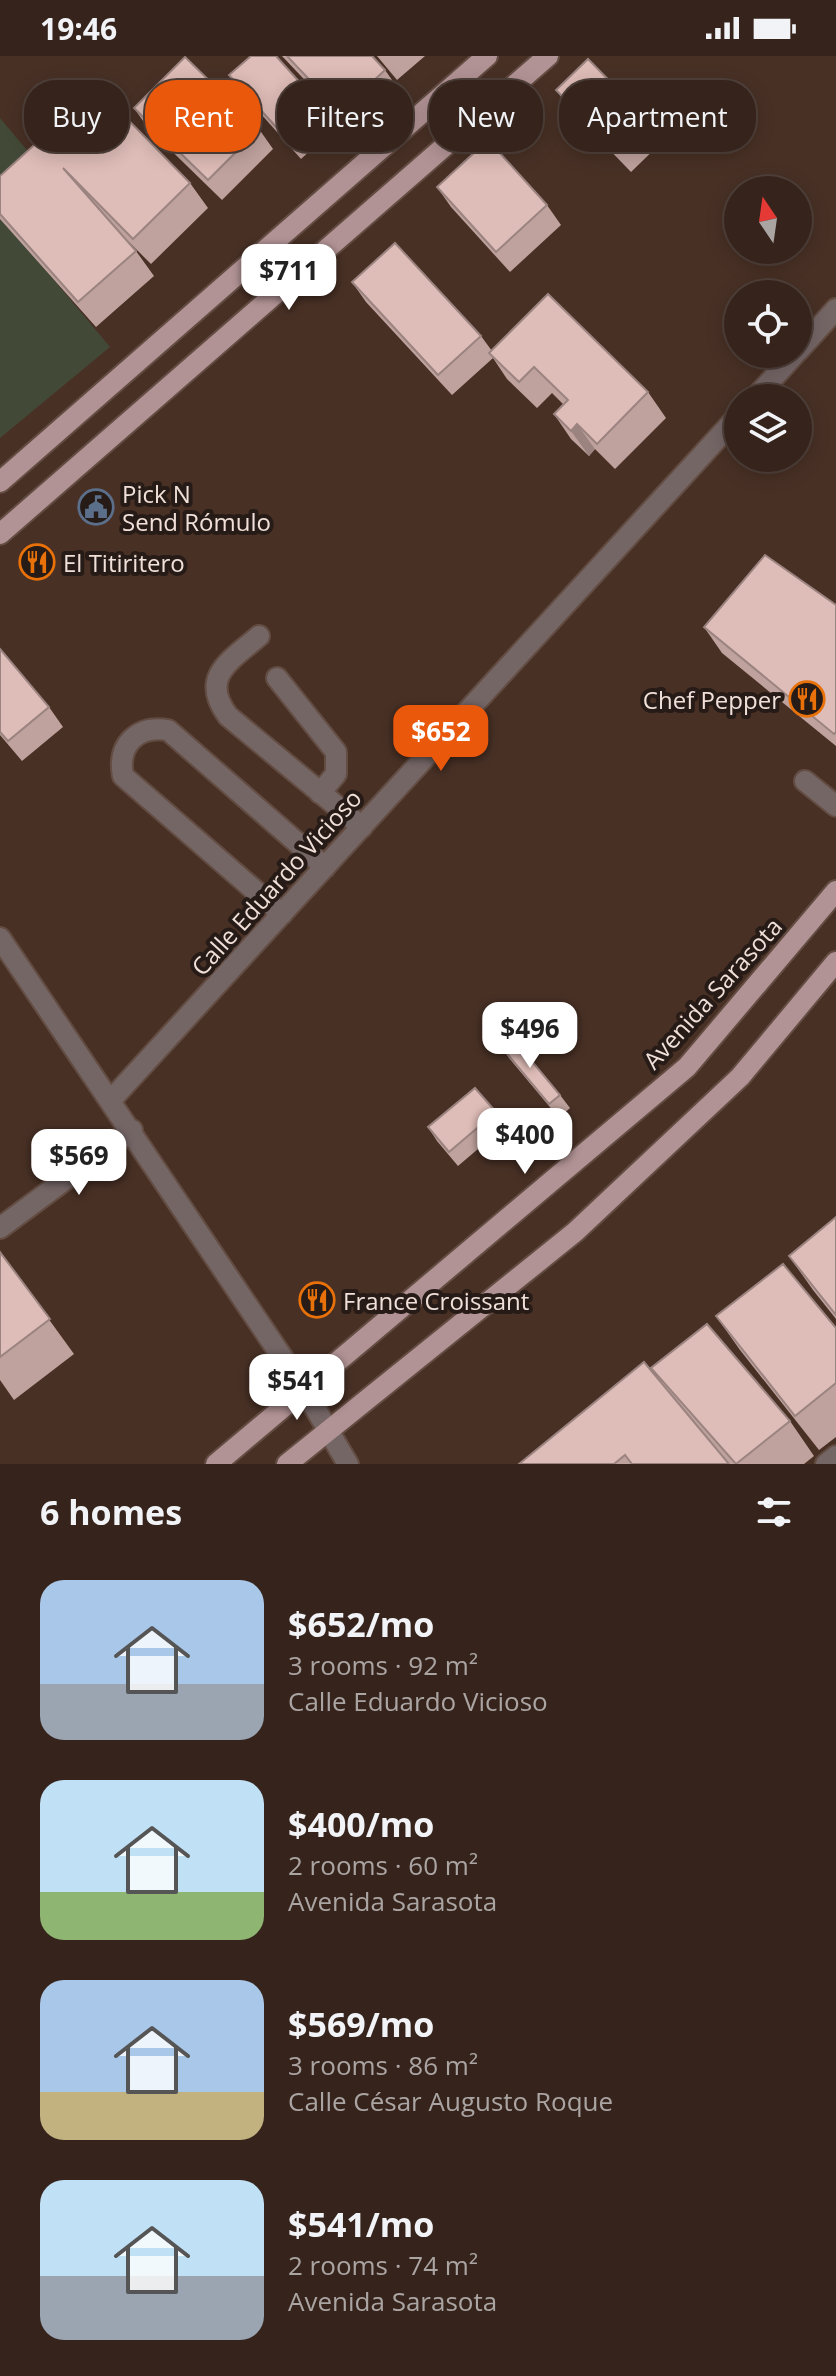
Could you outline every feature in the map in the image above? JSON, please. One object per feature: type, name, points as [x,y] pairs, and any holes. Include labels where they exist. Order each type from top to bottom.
[{"type":"main road","points":[[0,482],[487,56]]},
{"type":"main road","points":[[0,534],[548,56]]},
{"type":"main road","name":"Avenida Sarasota","points":[[216,1464],[687,1067],[836,891]]},
{"type":"main road","points":[[287,1464],[575,1232],[740,1077],[836,962]]},
{"type":"street","points":[[812,335],[836,309]]},
{"type":"street","points":[[767,384],[782,368]]},
{"type":"street","name":"Calle Eduardo Vicioso","points":[[111,1100],[724,431]]},
{"type":"street","points":[[259,636],[220,673],[214,690],[216,701],[228,716],[362,827]]},
{"type":"street","points":[[277,678],[336,752],[336,774],[320,793]]},
{"type":"street","points":[[282,914],[123,776],[121,765],[127,743],[145,730],[168,730],[325,867]]},
{"type":"street","points":[[805,781],[836,806]]},
{"type":"street","points":[[0,938],[305,1391],[348,1464]]},
{"type":"street","points":[[0,1228],[132,1130]]},
{"type":"street","points":[[826,1464],[836,1456]]},
{"type":"green space","points":[[0,118],[24,147],[24,152],[29,152],[52,180],[4,220],[110,347],[0,438]]},
{"type":"building","points":[[251,56],[276,56],[298,80],[277,80],[277,128],[261,110],[261,80],[234,80],[229,75]]},
{"type":"building","points":[[287,56],[372,56],[385,70],[374,80],[310,80]]},
{"type":"building","points":[[185,57],[209,80],[162,80]]},
{"type":"building","points":[[588,59],[609,80],[566,80]]},
{"type":"building","points":[[145,97],[145,119],[134,108]]},
{"type":"building","points":[[129,121],[145,137],[145,152],[160,152],[190,183],[133,239],[63,168],[136,251],[78,302],[0,214],[0,176],[26,152],[129,152]]},
{"type":"building","points":[[179,152],[236,152],[208,180]]},
{"type":"building","points":[[475,152],[499,152],[547,205],[496,252],[437,187]]},
{"type":"building","points":[[395,243],[481,336],[438,375],[352,282]]},
{"type":"building","points":[[548,294],[648,392],[597,444],[577,424],[571,431],[554,414],[568,400],[534,367],[519,382],[489,353]]},
{"type":"building","name":"Chef Pepper","points":[[765,555],[836,605],[834,734],[704,627]]},
{"type":"building","points":[[0,649],[49,707],[8,741],[0,732]]},
{"type":"building","points":[[510,1035],[560,1095],[549,1104],[499,1044]]},
{"type":"building","points":[[475,1088],[496,1112],[449,1152],[428,1127]]},
{"type":"building","points":[[836,1217],[836,1315],[789,1256]]},
{"type":"building","points":[[0,1252],[50,1319],[0,1357]]},
{"type":"building","points":[[783,1264],[836,1328],[836,1383],[795,1416],[716,1316]]},
{"type":"building","points":[[707,1324],[790,1421],[736,1464],[651,1368]]},
{"type":"building","points":[[644,1362],[729,1464],[632,1464],[625,1455],[614,1464],[519,1464]]},
{"type":"place","name":"Pick N Send Rómulo","points":[[96,507]]},
{"type":"place","name":"El Titiritero","points":[[37,562]]},
{"type":"place","name":"Chef Pepper","points":[[807,699]]},
{"type":"place","name":"France Croissant","points":[[317,1300]]}]
